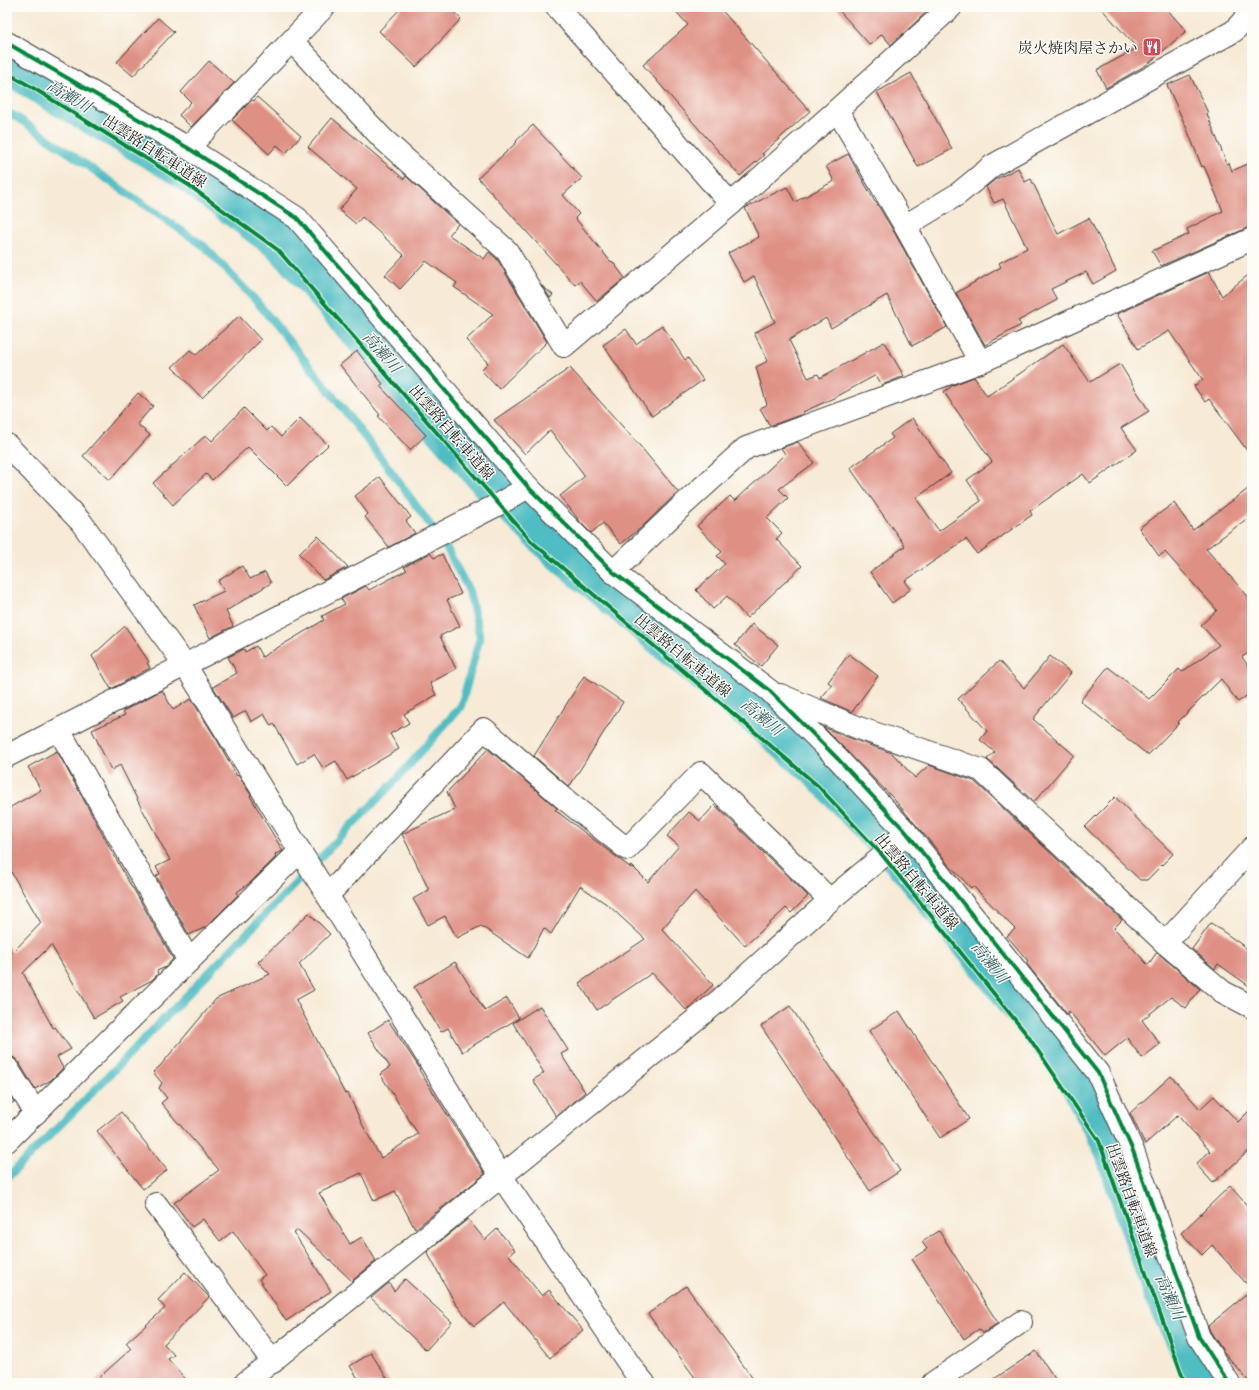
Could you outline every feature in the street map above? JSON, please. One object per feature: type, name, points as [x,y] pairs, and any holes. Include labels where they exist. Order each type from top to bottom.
[{"type":"street","points":[[188,148],[324,7]]},
{"type":"street","points":[[557,7],[731,204]]},
{"type":"street","points":[[292,41],[382,138],[507,251],[564,346],[731,204],[838,110],[951,7]]},
{"type":"street","points":[[905,226],[958,194],[992,166],[1234,32],[1252,11]]},
{"type":"street","points":[[7,43],[188,148],[297,218],[528,487],[613,572],[770,691],[838,759],[906,832],[1098,1073],[1133,1151],[1199,1337],[1229,1383]]},
{"type":"street","points":[[838,110],[905,226],[980,362]]},
{"type":"street","points":[[613,572],[683,505],[746,448],[980,362],[1252,239]]},
{"type":"street","points":[[7,445],[82,522],[185,665],[501,1176],[634,1371],[644,1383]]},
{"type":"street","points":[[7,756],[499,504],[528,487]]},
{"type":"street","points":[[770,691],[859,728],[981,770],[1165,943],[1223,992],[1252,1007]]},
{"type":"street","points":[[328,895],[484,729],[567,801],[627,849],[701,773],[830,900]]},
{"type":"street","points":[[59,730],[189,961]]},
{"type":"street","points":[[245,1383],[273,1362],[721,999],[830,900],[882,856],[906,832]]},
{"type":"street","points":[[1165,943],[1252,848]]},
{"type":"street","points":[[7,1141],[300,850]]},
{"type":"street","points":[[7,1068],[36,1113]]},
{"type":"street","points":[[156,1204],[273,1362]]},
{"type":"street","points":[[933,1383],[1021,1322]]},
{"type":"building","points":[[402,7],[448,7],[461,19],[416,67],[379,31]]},
{"type":"building","points":[[672,7],[719,7],[810,111],[740,176],[643,65],[688,25]]},
{"type":"building","points":[[836,7],[932,7],[891,45],[882,34],[870,45]]},
{"type":"building","name":"炭火焼肉屋さかい","points":[[1100,7],[1165,7],[1186,31],[1148,64],[1106,88],[1097,70],[1137,48]]},
{"type":"building","points":[[158,18],[174,32],[133,76],[117,62]]},
{"type":"building","points":[[209,61],[234,83],[191,127],[179,115],[191,102],[181,92]]},
{"type":"building","points":[[911,73],[952,149],[918,167],[877,92]]},
{"type":"building","points":[[1190,75],[1208,113],[1207,114],[1227,164],[1229,163],[1232,171],[1252,162],[1252,227],[1161,266],[1152,251],[1189,234],[1187,229],[1223,211],[1204,166],[1202,167],[1167,85]]},
{"type":"building","points":[[257,97],[301,136],[286,153],[277,145],[269,154],[232,120]]},
{"type":"building","points":[[332,118],[404,179],[406,176],[458,224],[449,235],[484,259],[489,252],[497,259],[547,342],[499,389],[481,370],[488,363],[466,340],[493,314],[454,287],[457,283],[426,261],[400,289],[385,275],[404,255],[362,217],[356,224],[339,210],[357,189],[308,147]]},
{"type":"building","points":[[533,125],[582,178],[563,195],[579,214],[575,218],[625,278],[597,301],[580,281],[575,285],[478,178]]},
{"type":"building","points":[[848,154],[947,327],[912,346],[887,295],[831,328],[826,318],[789,340],[808,378],[818,374],[820,378],[884,342],[904,376],[882,385],[876,375],[838,396],[803,412],[803,414],[770,426],[760,408],[767,405],[756,367],[768,361],[754,333],[775,322],[754,276],[744,282],[728,253],[759,237],[745,208],[787,187],[795,202],[834,181],[826,166]]},
{"type":"building","points":[[1018,168],[1025,182],[1031,179],[1058,234],[1089,218],[1116,271],[1093,284],[1086,272],[1051,289],[1057,300],[1018,321],[1021,325],[985,345],[956,293],[1001,267],[999,263],[1027,248],[1003,199],[994,203],[986,187],[996,179]]},
{"type":"building","points":[[1209,272],[1222,296],[1252,272],[1252,457],[1209,399],[1205,402],[1194,386],[1203,380],[1169,331],[1138,349],[1117,314]]},
{"type":"building","points":[[542,286],[553,295],[550,298]]},
{"type":"building","points":[[239,316],[261,340],[202,398],[172,367],[190,350],[196,355]]},
{"type":"building","points":[[662,325],[685,360],[688,358],[703,380],[652,416],[603,345],[626,329],[636,344]]},
{"type":"building","points":[[1063,344],[1090,382],[1120,364],[1149,411],[1121,428],[1137,450],[1090,483],[1083,474],[1030,511],[1032,515],[977,554],[966,539],[905,581],[911,589],[892,603],[870,572],[905,546],[850,468],[893,438],[890,434],[912,418],[951,473],[916,498],[939,531],[981,501],[967,480],[992,462],[944,392],[953,385],[974,377],[987,396]]},
{"type":"building","points":[[357,351],[383,384],[380,386],[426,435],[410,450],[378,416],[380,415],[340,365]]},
{"type":"building","points":[[570,368],[640,446],[678,492],[643,526],[621,544],[603,523],[591,533],[560,496],[585,476],[550,430],[525,454],[494,420]]},
{"type":"building","points":[[138,393],[153,406],[137,424],[150,435],[110,480],[83,456]]},
{"type":"building","points":[[244,408],[267,431],[271,427],[281,437],[300,418],[328,445],[287,486],[248,447],[212,480],[206,474],[173,505],[153,483],[206,435],[212,441]]},
{"type":"building","points":[[798,442],[814,463],[779,489],[788,498],[767,518],[782,533],[776,539],[802,566],[747,618],[727,596],[713,609],[696,590],[725,564],[717,556],[722,552],[697,526],[730,496],[735,501],[785,454],[781,448]]},
{"type":"building","points":[[380,477],[411,517],[406,521],[415,533],[389,547],[365,517],[368,514],[355,496]]},
{"type":"building","points":[[1252,486],[1252,515],[1206,549],[1252,601],[1252,651],[1242,657],[1252,672],[1252,692],[1238,702],[1221,679],[1178,722],[1179,723],[1148,755],[1080,701],[1108,667],[1149,699],[1179,669],[1182,672],[1219,645],[1201,625],[1217,610],[1165,552],[1159,556],[1139,528],[1174,503],[1193,530]]},
{"type":"building","points":[[318,536],[348,567],[323,580],[299,554]]},
{"type":"building","points":[[430,553],[434,558],[442,554],[461,594],[447,600],[460,626],[440,636],[456,669],[430,683],[436,695],[404,714],[409,723],[390,734],[399,749],[347,780],[336,761],[323,768],[314,754],[297,764],[274,724],[271,726],[264,714],[251,722],[246,711],[233,718],[213,687],[237,673],[228,657],[244,649],[245,652],[256,646],[262,657],[324,620],[322,616],[345,604],[341,599],[366,586],[369,590],[407,570],[404,567]]},
{"type":"building","points":[[242,566],[250,579],[265,572],[271,583],[226,611],[233,626],[210,638],[194,605],[224,591],[218,581]]},
{"type":"building","points":[[752,624],[778,645],[761,666],[735,645]]},
{"type":"building","points":[[125,626],[149,662],[147,663],[150,668],[111,689],[92,656]]},
{"type":"building","points":[[849,654],[878,676],[852,712],[821,698],[832,685],[828,682]]},
{"type":"building","points":[[1050,656],[1071,673],[1033,719],[1074,755],[1034,802],[987,759],[995,752],[980,740],[987,731],[958,699],[999,661],[1024,688]]},
{"type":"building","points":[[584,676],[623,702],[569,787],[534,756]]},
{"type":"building","points":[[162,690],[173,710],[191,699],[217,740],[237,776],[238,775],[251,795],[250,796],[283,851],[275,854],[276,857],[251,882],[237,892],[238,895],[206,927],[189,935],[156,876],[160,874],[156,867],[170,860],[120,765],[111,770],[92,730],[125,715],[123,711]]},
{"type":"building","points":[[823,727],[892,753],[915,778],[929,765],[974,781],[1122,920],[1114,928],[1148,965],[1157,952],[1200,989],[1186,1008],[1171,997],[1142,1020],[1160,1044],[1142,1058],[1127,1038],[1105,1056],[1069,1011],[1067,1014],[1026,963],[1028,961],[1007,936],[1015,929],[973,886],[971,888],[947,863],[893,798]]},
{"type":"building","points":[[488,749],[557,808],[555,810],[631,868],[632,866],[648,882],[679,846],[667,836],[689,812],[700,821],[715,805],[808,896],[791,913],[786,908],[745,946],[695,891],[662,929],[713,985],[686,1010],[652,973],[597,1010],[579,983],[645,939],[608,905],[580,886],[551,934],[544,928],[528,958],[481,926],[457,938],[445,916],[428,925],[413,899],[429,890],[402,834],[455,809],[447,792]]},
{"type":"building","points":[[57,751],[132,888],[173,959],[166,967],[157,971],[158,974],[152,980],[120,997],[123,1001],[94,1018],[51,945],[23,973],[53,1028],[55,1027],[71,1049],[57,1057],[63,1068],[51,1080],[35,1089],[18,1061],[13,1057],[7,1056],[7,945],[12,953],[41,923],[7,865],[7,809],[41,790],[28,767]]},
{"type":"building","points":[[1115,797],[1173,854],[1147,880],[1140,880],[1085,827]]},
{"type":"building","points":[[309,913],[330,934],[299,964],[314,990],[296,1000],[345,1094],[348,1093],[362,1124],[381,1158],[418,1134],[380,1074],[390,1067],[368,1033],[388,1020],[485,1174],[415,1229],[395,1191],[374,1201],[361,1173],[319,1193],[350,1244],[362,1237],[376,1261],[352,1281],[298,1230],[294,1233],[331,1291],[286,1321],[259,1279],[265,1275],[233,1231],[220,1241],[203,1219],[192,1227],[174,1203],[219,1170],[161,1103],[167,1098],[159,1088],[162,1083],[153,1072],[160,1066],[216,999],[270,974],[258,962]]},
{"type":"building","points":[[1211,923],[1252,952],[1252,988],[1218,964],[1215,969],[1192,949]]},
{"type":"building","points":[[455,962],[485,1011],[507,998],[519,1018],[462,1052],[448,1028],[441,1032],[414,987]]},
{"type":"building","points":[[540,1006],[568,1050],[561,1054],[585,1092],[556,1116],[533,1080],[544,1073],[513,1023]]},
{"type":"building","points":[[790,1006],[900,1171],[870,1191],[761,1026]]},
{"type":"building","points":[[899,1011],[969,1119],[940,1138],[869,1031]]},
{"type":"building","points":[[1171,1076],[1200,1109],[1214,1096],[1238,1122],[1252,1108],[1252,1148],[1213,1183],[1196,1164],[1210,1151],[1178,1115],[1145,1144],[1130,1113]]},
{"type":"building","points":[[7,1091],[14,1102],[7,1106]]},
{"type":"building","points":[[121,1112],[167,1170],[143,1189],[97,1131]]},
{"type":"building","points":[[1230,1186],[1252,1211],[1252,1290],[1212,1245],[1202,1255],[1181,1233]]},
{"type":"building","points":[[468,1219],[485,1240],[497,1229],[515,1250],[509,1255],[542,1296],[549,1290],[583,1330],[550,1358],[504,1302],[474,1326],[455,1303],[427,1252]]},
{"type":"building","points":[[939,1231],[998,1323],[983,1333],[979,1329],[964,1339],[912,1259],[927,1249],[922,1242]]},
{"type":"building","points":[[185,1272],[209,1297],[164,1344],[174,1355],[168,1359],[189,1383],[93,1383],[131,1349],[126,1343],[165,1308],[158,1300]]},
{"type":"building","points":[[405,1279],[452,1322],[426,1350],[371,1298],[389,1283],[394,1291]]},
{"type":"building","points":[[686,1286],[756,1383],[699,1383],[648,1314]]},
{"type":"building","points":[[1252,1290],[1252,1383],[1250,1383],[1223,1351],[1208,1326]]},
{"type":"building","points":[[1036,1351],[1058,1383],[988,1383]]},
{"type":"building","points":[[371,1353],[390,1383],[361,1383],[350,1366]]},
{"type":"waterway","name":"高瀬川","points":[[7,60],[182,164],[286,242],[495,483],[562,549],[822,768],[914,868],[1073,1065],[1115,1145],[1165,1292],[1211,1383]]},
{"type":"waterway","points":[[7,112],[21,120],[204,246],[257,302],[324,384],[394,475],[446,547],[469,591],[480,637],[461,706],[398,778],[7,1178]]},
{"type":"cycle path","name":"出雲路自転車道線","points":[[7,43],[188,148],[297,218],[528,487],[613,572],[770,691],[838,759],[906,832],[1098,1073],[1133,1151],[1199,1337],[1229,1383]]},
{"type":"cycle path","name":"出雲路自転車道線","points":[[7,73],[187,184],[278,250],[531,541],[818,786],[883,856],[1028,1036],[1099,1141],[1186,1383]]},
{"type":"place","name":"炭火焼肉屋さかい","points":[[1152,47]]}]
